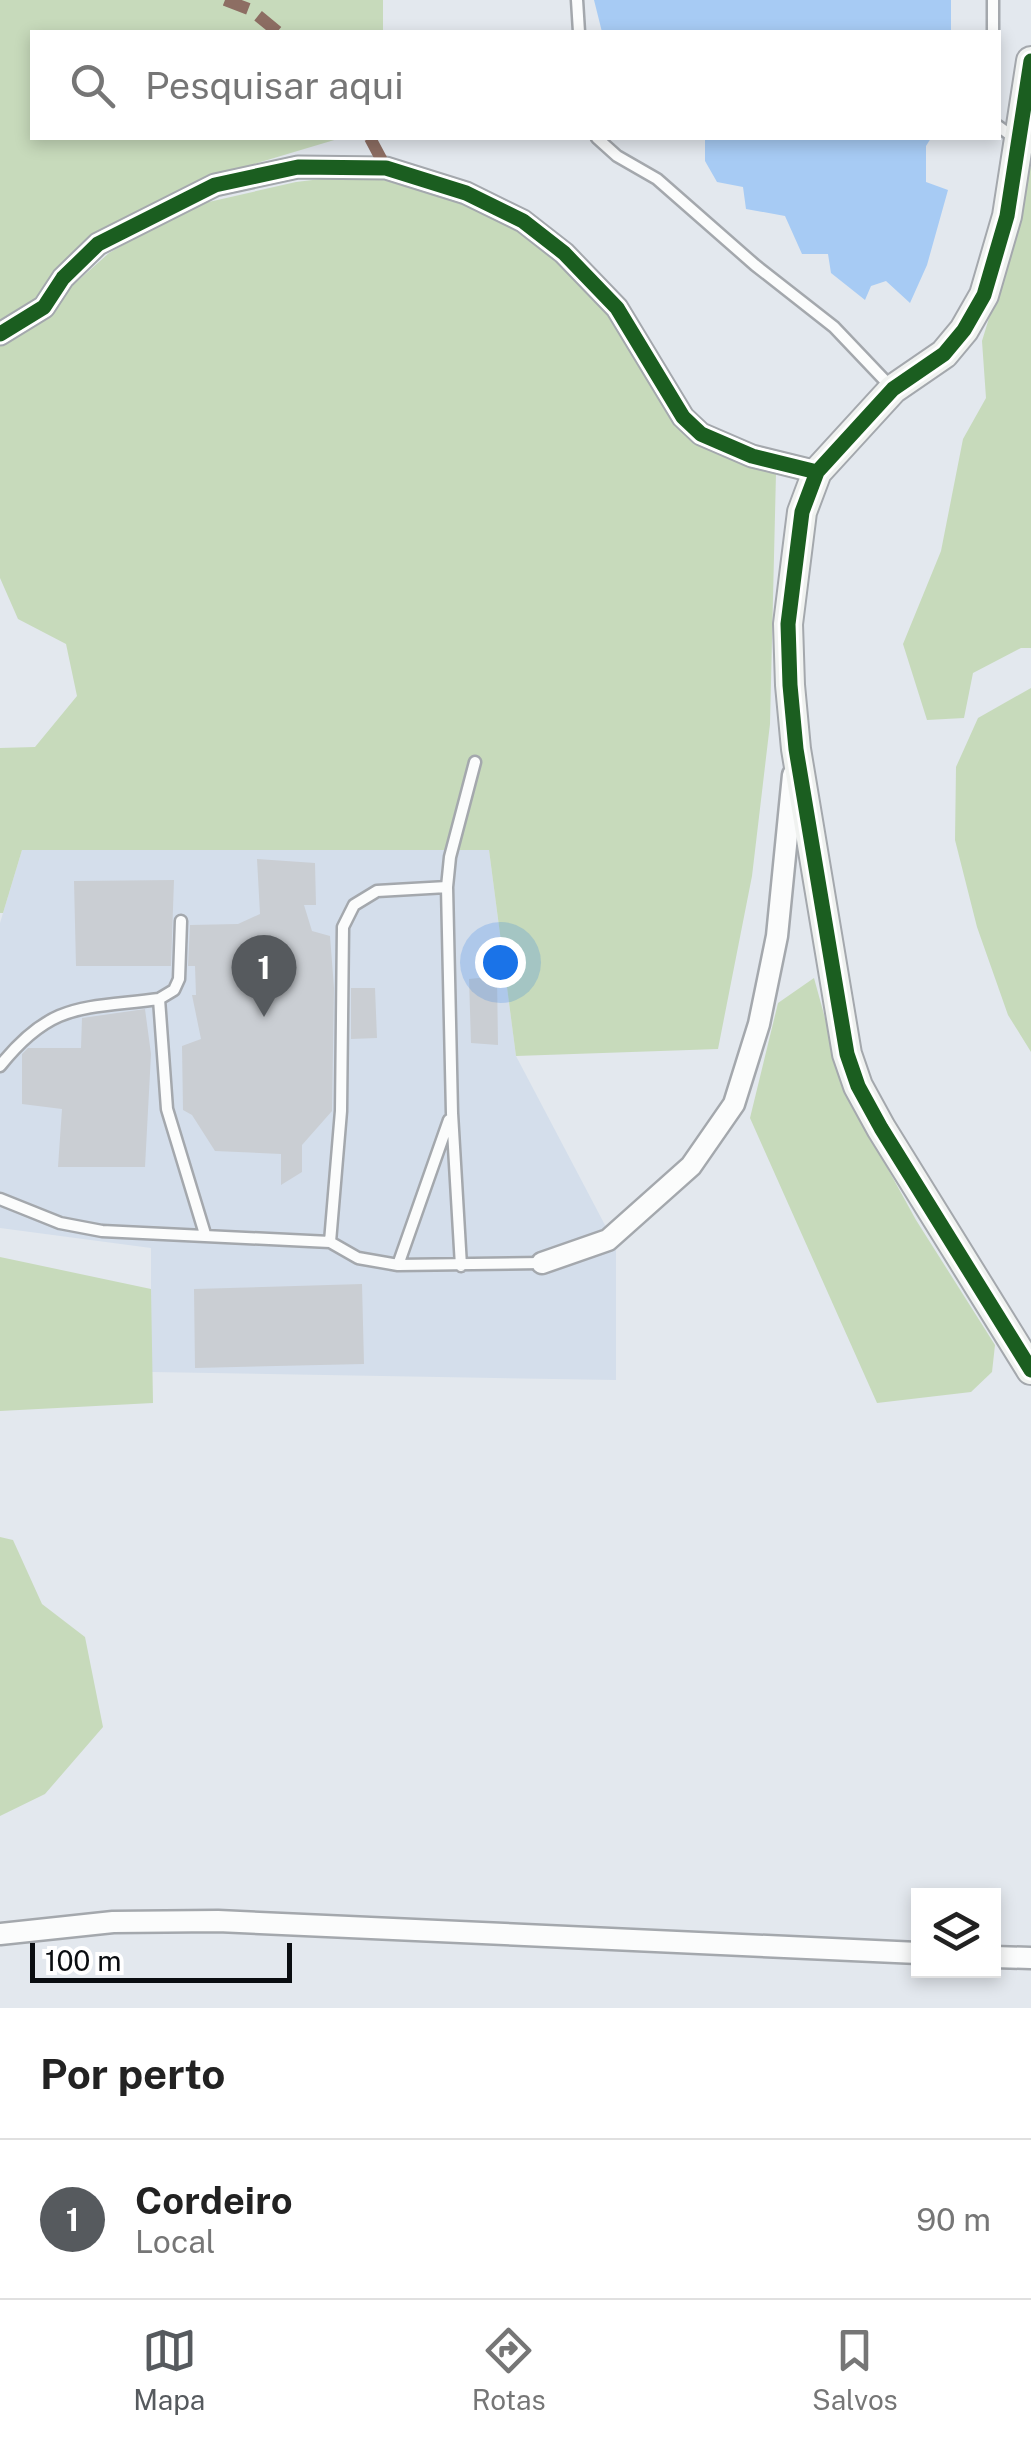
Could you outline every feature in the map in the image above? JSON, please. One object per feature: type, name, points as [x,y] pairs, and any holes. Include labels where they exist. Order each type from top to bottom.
[{"type":"street","points":[[1031,61],[1008,133],[1007,216],[984,295],[964,330],[944,354],[893,389],[817,472],[802,512],[788,624],[796,748],[846,1054],[858,1086],[1031,1370]]},
{"type":"street","points":[[0,334],[44,307],[64,278],[98,244],[215,185],[298,167],[386,168],[466,193],[523,221],[564,254],[617,308],[683,417],[701,434],[752,456],[817,472]]},
{"type":"street","points":[[542,1263],[608,1240],[691,1166],[734,1104],[759,1024],[777,936],[796,748]]},
{"type":"street","points":[[0,1934],[113,1922],[218,1922],[911,1953]]},
{"type":"street","points":[[1001,1956],[1031,1958]]},
{"type":"lane","points":[[576,0],[579,30]]},
{"type":"lane","points":[[992,0],[993,30]]},
{"type":"lane","points":[[599,140],[669,189],[754,265],[834,326],[893,389]]},
{"type":"lane","points":[[461,1266],[452,1113],[447,887],[450,857],[475,762]]},
{"type":"lane","points":[[330,1242],[342,1112],[343,927],[354,904],[377,891],[447,887]]},
{"type":"lane","points":[[0,1066],[23,1037],[62,1011],[159,1000],[174,990],[179,979],[181,921]]},
{"type":"lane","points":[[159,1000],[167,1109],[204,1234]]},
{"type":"lane","points":[[398,1265],[452,1113]]},
{"type":"lane","points":[[0,1198],[60,1223],[102,1231],[330,1242],[358,1258],[398,1265],[542,1263]]},
{"type":"shaded area","points":[[22,850],[489,850],[516,1056],[616,1246],[616,1380],[151,1372],[151,1248],[0,1228],[0,923]]},
{"type":"green space","points":[[0,0],[383,0],[383,30],[30,30],[30,140],[334,140],[211,177],[90,235],[40,297],[0,322]]},
{"type":"green space","points":[[1031,163],[1031,648],[1021,648],[973,673],[964,718],[927,720],[903,644],[941,551],[963,439],[986,398],[982,341],[1024,203]]},
{"type":"green space","points":[[362,174],[480,207],[551,254],[625,334],[699,444],[776,473],[770,724],[752,876],[718,1049],[516,1056],[489,850],[22,850],[0,913],[0,748],[35,747],[77,696],[66,644],[18,619],[0,578],[0,342],[15,337],[109,253],[191,206],[296,182]]},
{"type":"green space","points":[[1031,688],[1031,1052],[1008,1015],[977,927],[955,840],[956,767],[978,718]]},
{"type":"green space","points":[[814,978],[845,1091],[916,1220],[995,1345],[992,1372],[971,1392],[877,1403],[750,1118],[778,1003]]},
{"type":"green space","points":[[0,1257],[151,1289],[153,1403],[0,1411]]},
{"type":"green space","points":[[0,1537],[13,1540],[42,1604],[85,1637],[103,1727],[45,1794],[0,1816]]},
{"type":"water","points":[[594,0],[951,0],[951,30],[602,30]]},
{"type":"water","points":[[705,140],[930,140],[926,146],[926,182],[948,190],[927,265],[910,303],[886,281],[871,286],[865,300],[831,273],[828,254],[802,254],[785,216],[746,209],[743,187],[717,182],[705,161]]},
{"type":"building","points":[[257,859],[315,863],[316,905],[304,905],[312,931],[330,936],[334,988],[332,1111],[302,1145],[302,1172],[281,1185],[281,1154],[215,1151],[192,1115],[183,1110],[182,1046],[201,1039],[192,995],[196,995],[195,966],[188,966],[190,925],[238,924],[260,914]]},
{"type":"building","points":[[174,880],[171,966],[76,966],[74,881]]},
{"type":"building","points":[[497,976],[498,1045],[471,1043],[469,979]]},
{"type":"building","points":[[351,988],[375,988],[377,1038],[351,1039]]},
{"type":"building","points":[[145,1009],[151,1054],[145,1167],[58,1167],[62,1109],[22,1104],[22,1054],[28,1048],[81,1048],[82,1018]]},
{"type":"building","points":[[362,1284],[364,1364],[195,1368],[194,1289]]},
{"type":"marked path","points":[[225,0],[251,10],[276,30]]},
{"type":"marked path","points":[[371,140],[386,168]]},
{"type":"cycle path","points":[[1031,61],[1007,216],[984,295],[964,330],[944,354],[893,389],[817,472],[802,512],[788,624],[796,749],[847,1054],[858,1086],[881,1128],[1031,1370]]},
{"type":"cycle path","points":[[0,334],[44,307],[63,278],[98,244],[215,185],[298,167],[386,168],[466,193],[523,221],[564,253],[617,308],[683,417],[701,434],[752,456],[817,472]]},
{"type":"place","name":"Cordeiro","points":[[264,1017]]}]
